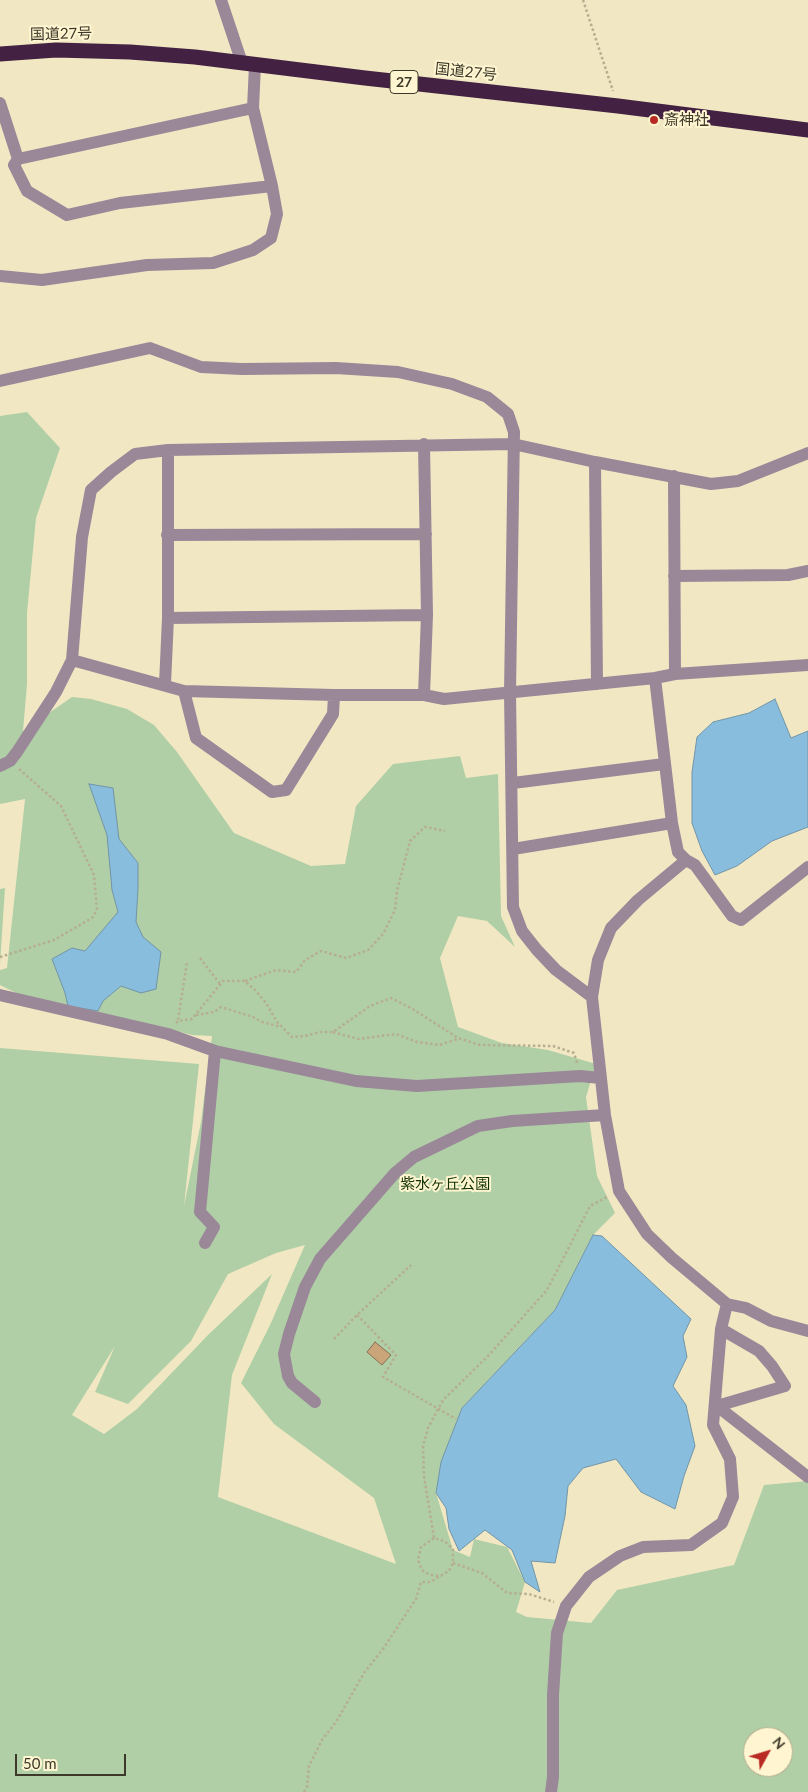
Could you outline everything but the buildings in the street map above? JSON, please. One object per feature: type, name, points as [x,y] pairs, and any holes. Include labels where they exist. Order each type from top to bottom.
[{"type":"highway","name":"国道27号","points":[[0,54],[56,50],[121,52],[248,64],[618,106],[808,130]]},
{"type":"street","points":[[0,276],[42,280],[147,265],[213,264],[253,250],[271,238],[277,214],[253,108],[248,64],[221,0]]},
{"type":"street","points":[[0,103],[18,160]]},
{"type":"street","points":[[253,108],[18,160],[14,165],[27,192],[68,215],[120,202],[272,186]]},
{"type":"street","points":[[0,381],[150,348],[201,367],[242,369],[336,368],[398,372],[452,384],[487,397],[508,414],[514,432],[510,692],[513,783],[513,907],[522,931],[556,970],[592,997]]},
{"type":"street","points":[[424,444],[427,615],[424,695]]},
{"type":"street","points":[[5,764],[56,692],[72,660],[82,536],[91,490],[135,454],[168,450],[424,444],[513,444],[712,484],[738,481],[808,453]]},
{"type":"street","points":[[165,684],[168,618],[168,450]]},
{"type":"street","points":[[595,462],[597,684]]},
{"type":"street","points":[[674,476],[675,674]]},
{"type":"street","points":[[167,535],[426,534]]},
{"type":"street","points":[[674,576],[788,575],[808,571]]},
{"type":"street","points":[[168,618],[427,615]]},
{"type":"street","points":[[72,660],[165,684],[184,691],[424,695],[444,699],[655,678],[675,674],[808,665]]},
{"type":"street","points":[[655,678],[664,764],[678,852],[695,865],[732,916],[741,920],[808,867]]},
{"type":"street","points":[[184,691],[196,738],[272,792],[286,790],[333,714],[334,695]]},
{"type":"street","points":[[513,783],[664,764]]},
{"type":"street","points":[[513,849],[672,823]]},
{"type":"street","points":[[686,860],[638,900],[611,928],[598,960],[592,997],[605,1115],[619,1191],[647,1234],[672,1258],[727,1304],[746,1308],[771,1321],[808,1331]]},
{"type":"street","points":[[0,995],[168,1034],[215,1051],[356,1081],[417,1086],[580,1076],[600,1078]]},
{"type":"street","points":[[205,1244],[214,1227],[200,1212],[215,1051]]},
{"type":"street","points":[[315,1402],[292,1383],[286,1367],[284,1354],[305,1287],[320,1259],[395,1173],[414,1157],[478,1126],[512,1121],[605,1115]]},
{"type":"street","points":[[551,1792],[553,1778],[553,1695],[557,1633],[566,1606],[589,1578],[620,1556],[643,1547],[691,1545],[722,1523],[733,1497],[730,1459],[713,1425],[721,1329],[727,1304]]},
{"type":"street","points":[[721,1329],[759,1351],[785,1386],[717,1406],[808,1477]]},
{"type":"path","points":[[583,0],[618,106]]},
{"type":"path","points":[[0,957],[54,940],[92,918],[97,910],[94,875],[61,806],[5,764]]},
{"type":"path","points":[[178,1021],[192,1019],[223,981],[245,981],[276,970],[296,972],[305,960],[321,951],[346,958],[368,950],[383,934],[395,910],[397,891],[410,840],[425,828],[446,831]]},
{"type":"path","points":[[200,958],[220,984]]},
{"type":"path","points":[[168,1034],[178,1021],[187,962]]},
{"type":"path","points":[[245,981],[266,1003],[277,1022],[292,1037],[320,1032],[333,1032],[358,1039],[396,1034],[417,1042],[439,1045],[458,1038]]},
{"type":"path","points":[[333,1032],[370,1006],[391,998],[411,1008],[458,1038],[480,1044],[553,1046],[574,1053],[580,1076]]},
{"type":"path","points":[[195,1015],[214,1012],[221,1007],[282,1027]]},
{"type":"path","points":[[434,1538],[424,1476],[423,1446],[428,1428],[444,1400],[489,1355],[547,1290],[590,1206],[619,1191]]},
{"type":"path","points":[[334,1339],[411,1265]]},
{"type":"path","points":[[357,1315],[396,1355],[383,1377],[456,1419]]},
{"type":"path","points":[[304,1792],[307,1787],[309,1766],[322,1740],[336,1722],[364,1673],[383,1650],[416,1599],[421,1582],[430,1582],[442,1576],[449,1571],[453,1562],[453,1550],[444,1540],[434,1538],[421,1547],[418,1560],[422,1570],[430,1575],[442,1576]]},
{"type":"path","points":[[453,1562],[482,1573],[507,1593],[529,1594],[566,1606]]},
{"type":"green space","name":"紫水ヶ丘公園","points":[[27,412],[60,448],[36,518],[27,613],[27,684],[23,731],[72,697],[91,699],[127,709],[154,725],[177,752],[234,833],[311,866],[345,864],[356,806],[393,764],[460,756],[466,778],[498,774],[501,916],[515,947],[487,921],[458,916],[440,958],[458,1027],[502,1043],[548,1050],[596,1064],[586,1097],[597,1176],[615,1213],[593,1235],[555,1310],[462,1408],[436,1493],[453,1550],[470,1557],[474,1539],[507,1547],[525,1582],[516,1612],[527,1617],[591,1623],[617,1590],[734,1565],[764,1485],[808,1481],[808,1792],[0,1792],[0,1048],[199,1064],[184,1206],[201,1122],[212,1036],[192,1035],[169,1029],[52,1011],[0,985],[0,970],[7,968],[25,799],[0,804],[0,416]],"holes":[[[305,1245],[270,1325],[241,1383],[274,1424],[374,1498],[396,1564],[218,1497],[232,1375],[272,1274],[208,1335],[137,1409],[104,1434],[72,1415],[115,1346],[95,1392],[128,1404],[191,1341],[228,1274],[276,1253]]]},
{"type":"green space","points":[[5,888],[0,964],[0,889]]},
{"type":"water","points":[[775,699],[791,738],[808,731],[808,827],[772,841],[737,866],[715,875],[702,851],[692,823],[692,772],[697,737],[713,722],[749,713]]},
{"type":"water","points":[[89,784],[113,788],[119,839],[138,863],[136,922],[143,937],[161,952],[156,989],[141,993],[121,986],[103,1001],[98,1011],[68,1006],[52,959],[72,948],[85,951],[118,912],[112,890],[107,835]]},
{"type":"water","points":[[593,1235],[602,1236],[691,1319],[683,1336],[687,1357],[673,1386],[686,1405],[695,1446],[675,1509],[641,1492],[616,1459],[583,1468],[568,1486],[565,1516],[555,1563],[531,1561],[540,1592],[525,1582],[512,1550],[485,1530],[459,1551],[449,1529],[446,1508],[436,1493],[441,1462],[462,1408],[555,1310]]},
{"type":"place","name":"斎神社","points":[[654,120]]}]
